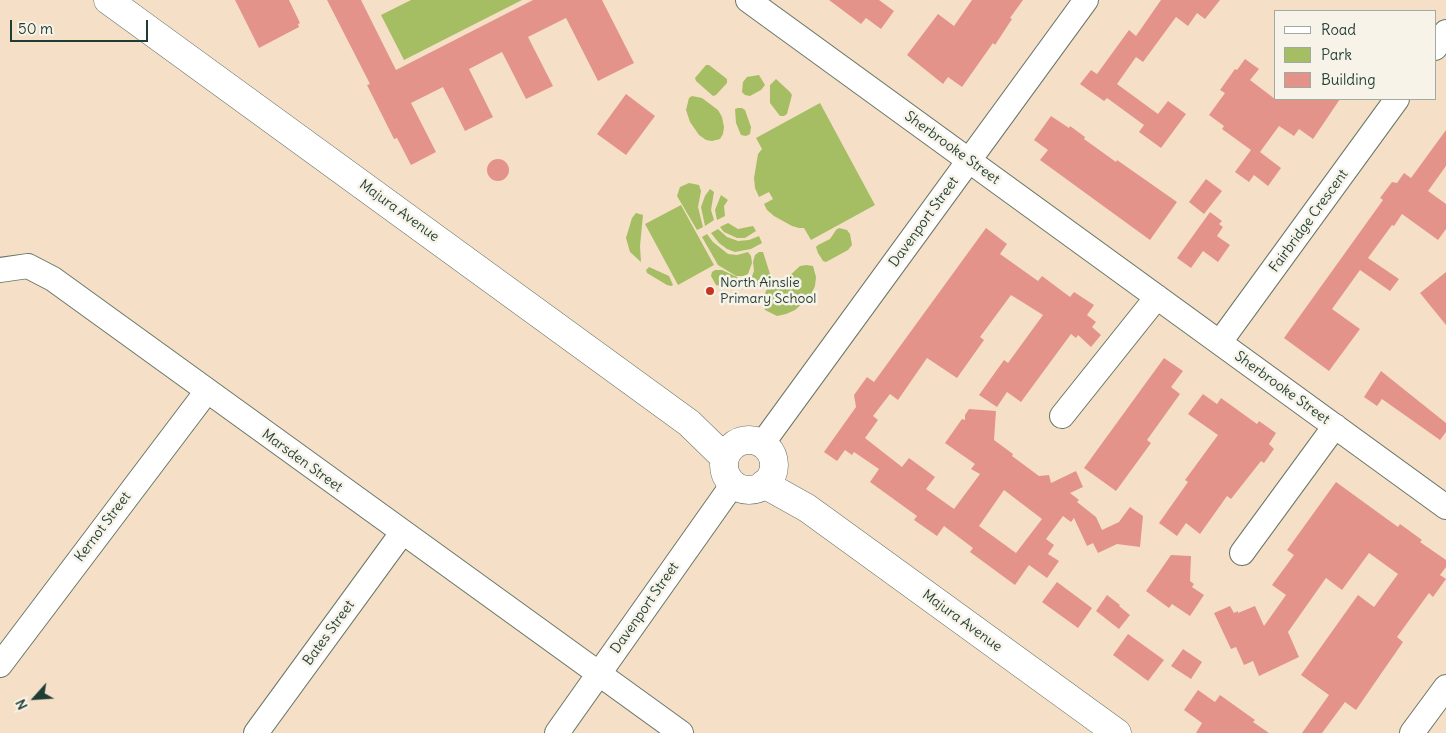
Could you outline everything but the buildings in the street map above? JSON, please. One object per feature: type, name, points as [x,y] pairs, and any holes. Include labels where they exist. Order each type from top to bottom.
[{"type":"main road","name":"Majura Avenue","points":[[108,0],[689,423],[749,463],[807,508],[1117,733]]},
{"type":"street","name":"Sherbrooke Street","points":[[748,0],[1446,506]]},
{"type":"street","name":"Davenport Street","points":[[556,733],[749,463],[1086,0]]},
{"type":"street","points":[[1436,47],[1446,32]]},
{"type":"street","name":"Fairbridge Crescent","points":[[1220,342],[1397,100]]},
{"type":"street","name":"Marsden Street","points":[[0,270],[28,266],[53,279],[681,733]]},
{"type":"street","points":[[1062,416],[1157,297]]},
{"type":"street","name":"Kernot Street","points":[[0,665],[207,391]]},
{"type":"street","name":"Sherbrooke Street","points":[[1242,553],[1335,426]]},
{"type":"street","name":"Bates Street","points":[[256,733],[402,533]]},
{"type":"street","points":[[1412,733],[1446,687]]},
{"type":"green space","points":[[411,0],[522,0],[404,60],[381,15]]},
{"type":"green space","points":[[706,65],[709,65],[727,79],[727,83],[713,96],[695,78]]},
{"type":"green space","points":[[759,75],[765,85],[761,90],[750,96],[745,95],[742,92],[743,82],[747,77]]},
{"type":"green space","points":[[776,79],[792,95],[787,114],[784,116],[780,116],[770,103],[770,85]]},
{"type":"green space","points":[[692,96],[702,98],[718,110],[724,127],[720,139],[706,140],[699,135],[690,122],[686,110],[689,98]]},
{"type":"green space","points":[[820,103],[875,205],[811,240],[804,228],[792,226],[767,210],[764,204],[773,199],[769,192],[759,197],[755,188],[754,178],[758,154],[762,149],[756,138]]},
{"type":"green space","points":[[735,109],[745,110],[751,127],[750,134],[746,136],[741,135],[736,123]]},
{"type":"green space","points":[[689,183],[699,185],[701,191],[698,207],[703,227],[697,230],[677,196],[680,187]]},
{"type":"green space","points":[[710,189],[714,192],[711,210],[714,220],[705,226],[701,207]]},
{"type":"green space","points":[[721,195],[728,200],[724,206],[725,216],[717,220],[715,210]]},
{"type":"green space","points":[[681,205],[714,265],[678,285],[645,224]]},
{"type":"green space","points":[[636,213],[643,215],[640,246],[641,262],[630,252],[626,238],[632,218]]},
{"type":"green space","points":[[728,223],[738,229],[753,226],[756,231],[745,238],[737,238],[724,232],[720,227]]},
{"type":"green space","points":[[839,228],[847,230],[850,234],[852,245],[848,250],[826,262],[823,261],[816,247],[830,239]]},
{"type":"green space","points":[[718,229],[727,237],[738,241],[749,240],[759,236],[762,243],[751,249],[735,252],[719,243],[711,233]]},
{"type":"green space","points":[[707,234],[713,242],[728,254],[737,255],[748,252],[752,263],[748,274],[736,276],[718,265],[702,237]]},
{"type":"green space","points":[[763,252],[771,277],[770,281],[757,288],[752,286],[751,279],[754,271],[753,262],[755,255]]},
{"type":"green space","points":[[800,266],[813,266],[816,277],[815,286],[810,297],[795,310],[786,314],[777,316],[765,310],[762,299],[768,287],[787,278]]},
{"type":"green space","points":[[649,267],[669,276],[673,285],[667,285],[647,273],[646,270]]},
{"type":"green space","points":[[715,270],[722,270],[737,277],[739,280],[738,284],[725,287],[716,285],[711,276]]},
{"type":"place","name":"North Ainslie Primary School","points":[[710,291]]}]
